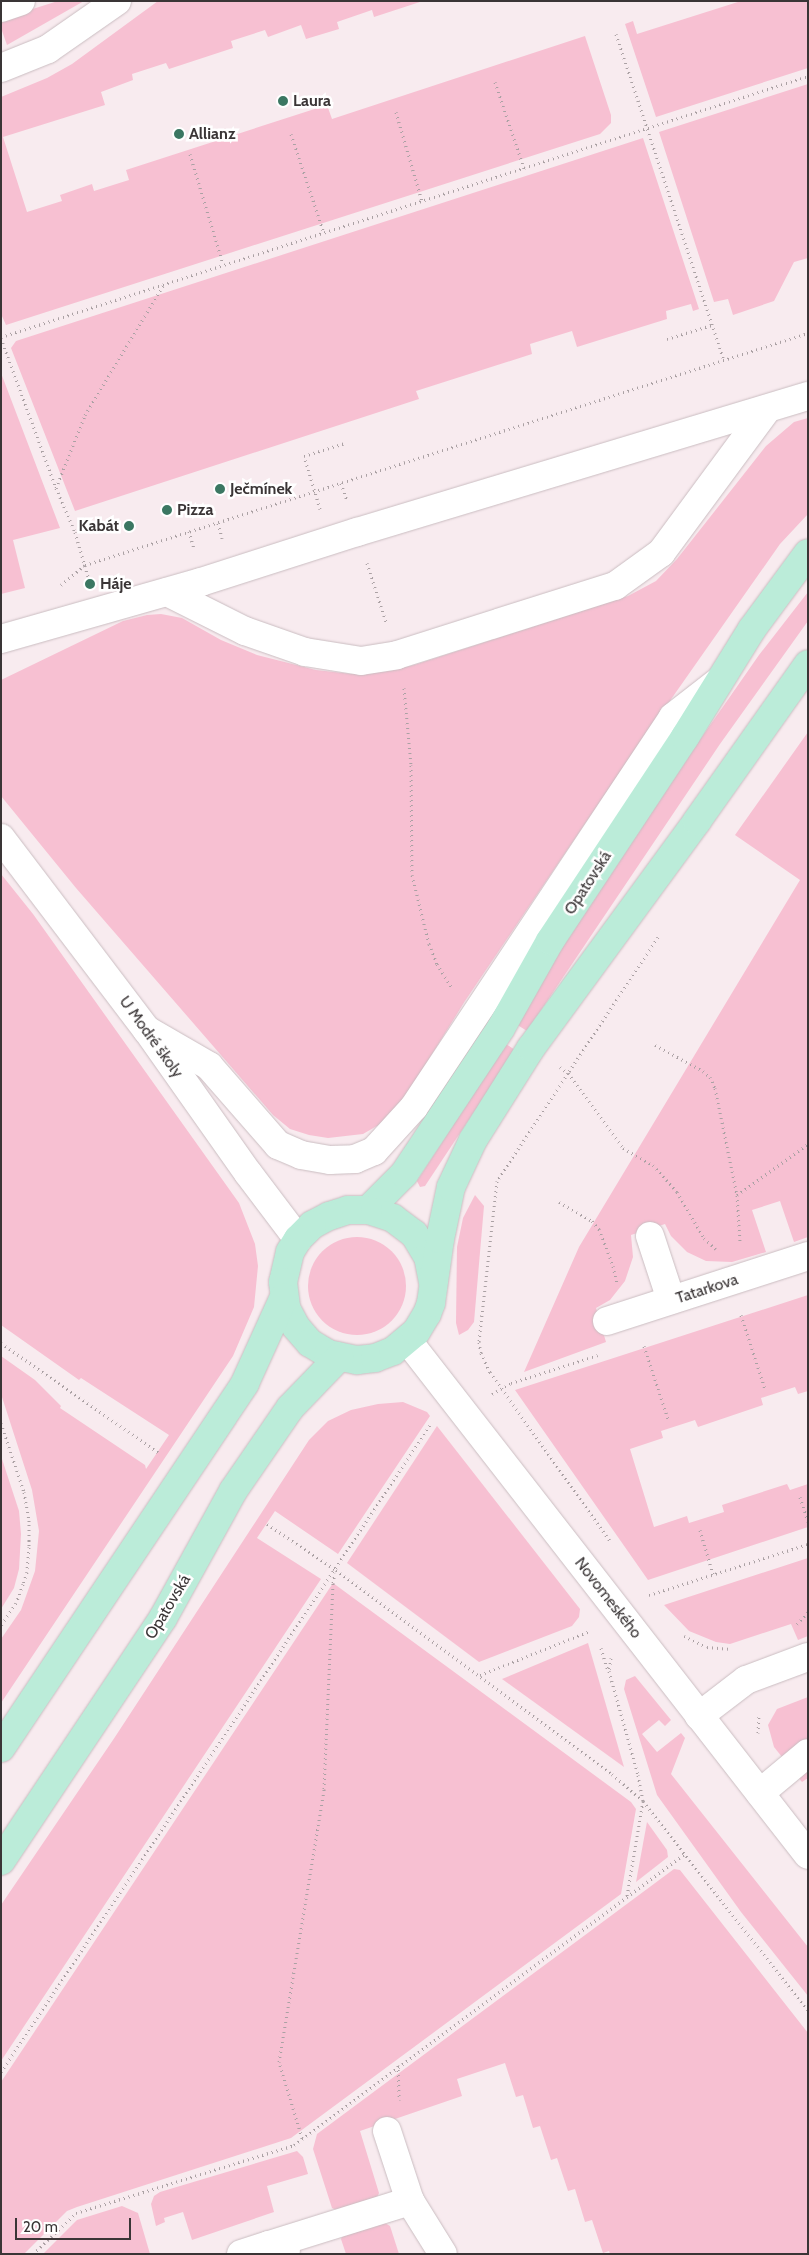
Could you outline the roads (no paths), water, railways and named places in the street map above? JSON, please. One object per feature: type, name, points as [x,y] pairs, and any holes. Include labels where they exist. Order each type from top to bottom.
[{"type":"main road","name":"Opatovská","points":[[368,1210],[404,1174],[496,1036],[550,941],[685,737],[752,630],[808,553]]},
{"type":"main road","points":[[433,1282],[428,1257],[414,1234],[393,1218],[368,1210],[348,1210],[329,1216],[312,1225],[298,1239],[290,1252],[285,1266],[284,1297],[290,1318],[302,1335],[319,1349],[339,1357],[357,1360],[375,1358],[392,1351],[408,1341],[427,1314],[451,1187],[473,1140],[531,1048],[808,664]]},
{"type":"main road","points":[[1,1748],[245,1383],[284,1297]]},
{"type":"main road","name":"Opatovská","points":[[1,1861],[163,1618],[233,1491],[290,1408],[339,1357]]},
{"type":"street","points":[[1,8],[21,1]]},
{"type":"street","points":[[1,68],[48,49],[117,1]]},
{"type":"street","points":[[1,639],[167,592],[357,532],[808,396]]},
{"type":"street","points":[[167,592],[244,631],[305,652],[361,662],[397,655],[615,586],[662,553],[767,408]]},
{"type":"street","points":[[147,1030],[209,1066],[278,1145],[301,1155],[330,1160],[355,1159],[374,1151],[414,1107],[673,717],[719,681]]},
{"type":"street","name":"U Modré školy","points":[[1,838],[147,1030],[298,1239]]},
{"type":"street","points":[[650,1236],[671,1300]]},
{"type":"street","name":"Tatarkova","points":[[617,1318],[671,1300],[742,1266],[808,1256]]},
{"type":"street","name":"Novomeského","points":[[408,1341],[808,1855]]},
{"type":"street","points":[[699,1716],[746,1680],[763,1672],[808,1657]]},
{"type":"street","points":[[760,1793],[808,1753]]},
{"type":"street","points":[[387,2131],[410,2201],[443,2254]]},
{"type":"street","points":[[241,2254],[280,2249],[410,2201]]},
{"type":"place","name":"Laura","points":[[283,101]]},
{"type":"place","name":"Allianz","points":[[179,134]]},
{"type":"place","name":"Ječmínek","points":[[220,489]]},
{"type":"place","name":"Pizza","points":[[167,510]]},
{"type":"place","name":"Kabát","points":[[129,526]]},
{"type":"place","name":"Háje","points":[[90,584]]}]
